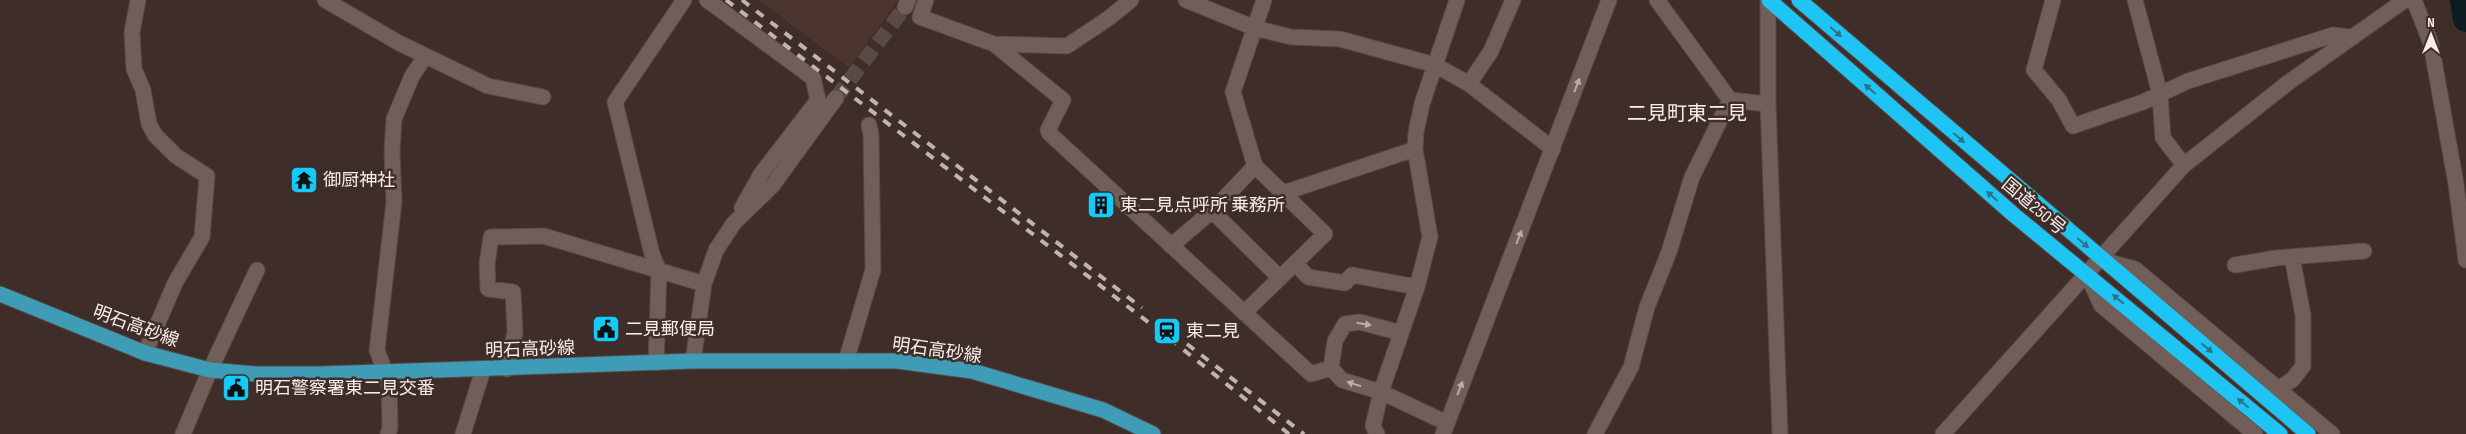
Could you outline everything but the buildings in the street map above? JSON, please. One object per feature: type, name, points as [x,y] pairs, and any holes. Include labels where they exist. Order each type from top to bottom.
[{"type":"highway","name":"国道250号","points":[[1768,0],[2014,215],[2280,434]]},
{"type":"highway","name":"国道250号","points":[[1799,0],[2308,434]]},
{"type":"main road","name":"明石高砂線","points":[[0,294],[145,353],[210,370],[256,374],[384,373],[693,361],[897,361],[972,371],[1103,410],[1153,434]]},
{"type":"street","points":[[138,0],[132,32],[134,69],[144,90],[149,124],[154,135],[176,156],[207,176],[202,237],[175,283],[145,353]]},
{"type":"street","points":[[325,0],[425,57],[488,86],[543,97]]},
{"type":"street","points":[[656,363],[659,270],[652,254],[615,102],[684,0]]},
{"type":"street","points":[[693,361],[704,284],[716,250],[734,223],[761,174],[818,100],[813,78],[707,0]]},
{"type":"street","points":[[926,0],[920,18],[994,44],[1068,46],[1109,18],[1131,0]]},
{"type":"street","points":[[1186,0],[1255,28],[1291,37],[1340,39],[1435,65],[1469,84],[1553,149]]},
{"type":"street","points":[[1244,313],[1325,234],[1255,166],[1233,92],[1264,0]]},
{"type":"street","points":[[1377,434],[1373,426],[1381,392],[1417,287],[1430,237],[1415,149],[1416,132],[1422,104],[1457,0]]},
{"type":"street","points":[[1469,84],[1491,51],[1513,0]]},
{"type":"street","points":[[1331,368],[1342,380],[1381,392],[1445,428],[1609,0]]},
{"type":"street","points":[[1657,0],[1730,100],[1768,104]]},
{"type":"street","points":[[1768,0],[1768,104],[1780,434]]},
{"type":"street","points":[[2053,0],[2034,70],[2059,100],[2073,126],[2143,102],[2188,81],[2334,35],[2350,37]]},
{"type":"street","points":[[2135,0],[2160,94],[2163,138],[2184,165]]},
{"type":"street","points":[[2414,0],[2431,44],[2456,184],[2466,260]]},
{"type":"street","points":[[1943,434],[2184,165],[2396,2]]},
{"type":"street","points":[[994,44],[1063,100],[1063,104],[1048,130],[1049,133],[1311,374],[1331,368]]},
{"type":"street","points":[[388,434],[389,383],[377,350],[394,202],[392,152],[394,119],[412,76],[425,57]]},
{"type":"street","points":[[734,223],[772,186],[836,98]]},
{"type":"street","points":[[1595,434],[1631,367],[1647,307],[1670,252],[1692,177],[1730,100]]},
{"type":"street","points":[[846,361],[873,270],[871,135],[869,125]]},
{"type":"street","points":[[1283,193],[1415,149]]},
{"type":"street","points":[[1172,246],[1212,211],[1255,166]]},
{"type":"street","points":[[1212,211],[1280,278]]},
{"type":"street","points":[[507,369],[515,332],[513,292],[488,289],[487,264],[491,237],[544,236],[704,284]]},
{"type":"street","points":[[2235,265],[2292,257],[2364,251]]},
{"type":"street","points":[[2278,389],[2292,380],[2302,366],[2303,315],[2292,257]]},
{"type":"street","points":[[2101,259],[2135,269],[2332,434]]},
{"type":"street","points":[[1295,263],[1308,278],[1345,283],[1352,275],[1417,287]]},
{"type":"street","points":[[183,434],[210,370],[257,270]]},
{"type":"street","points":[[2087,274],[2101,305],[2254,434]]},
{"type":"street","points":[[1331,368],[1335,341],[1345,324],[1360,322],[1401,333]]},
{"type":"street","points":[[462,434],[483,370]]},
{"type":"shaded area","points":[[759,0],[898,0],[849,68]]},
{"type":"waterway","points":[[2463,0],[2466,19]]},
{"type":"tunnel","points":[[836,98],[905,7]]},
{"type":"railway","points":[[726,0],[1165,335],[1289,434]]},
{"type":"railway","points":[[742,0],[1142,308]]},
{"type":"railway","points":[[1187,344],[1304,434]]},
{"type":"place","name":"御厨神社","points":[[304,180]]},
{"type":"place","name":"東二見点呼所 乗務所","points":[[1101,205]]},
{"type":"place","name":"二見郵便局","points":[[606,329]]},
{"type":"place","name":"東二見","points":[[1167,331]]},
{"type":"place","name":"明石警察署東二見交番","points":[[236,388]]},
{"type":"district","name":"二見町東二見","points":[[1687,113]]}]
